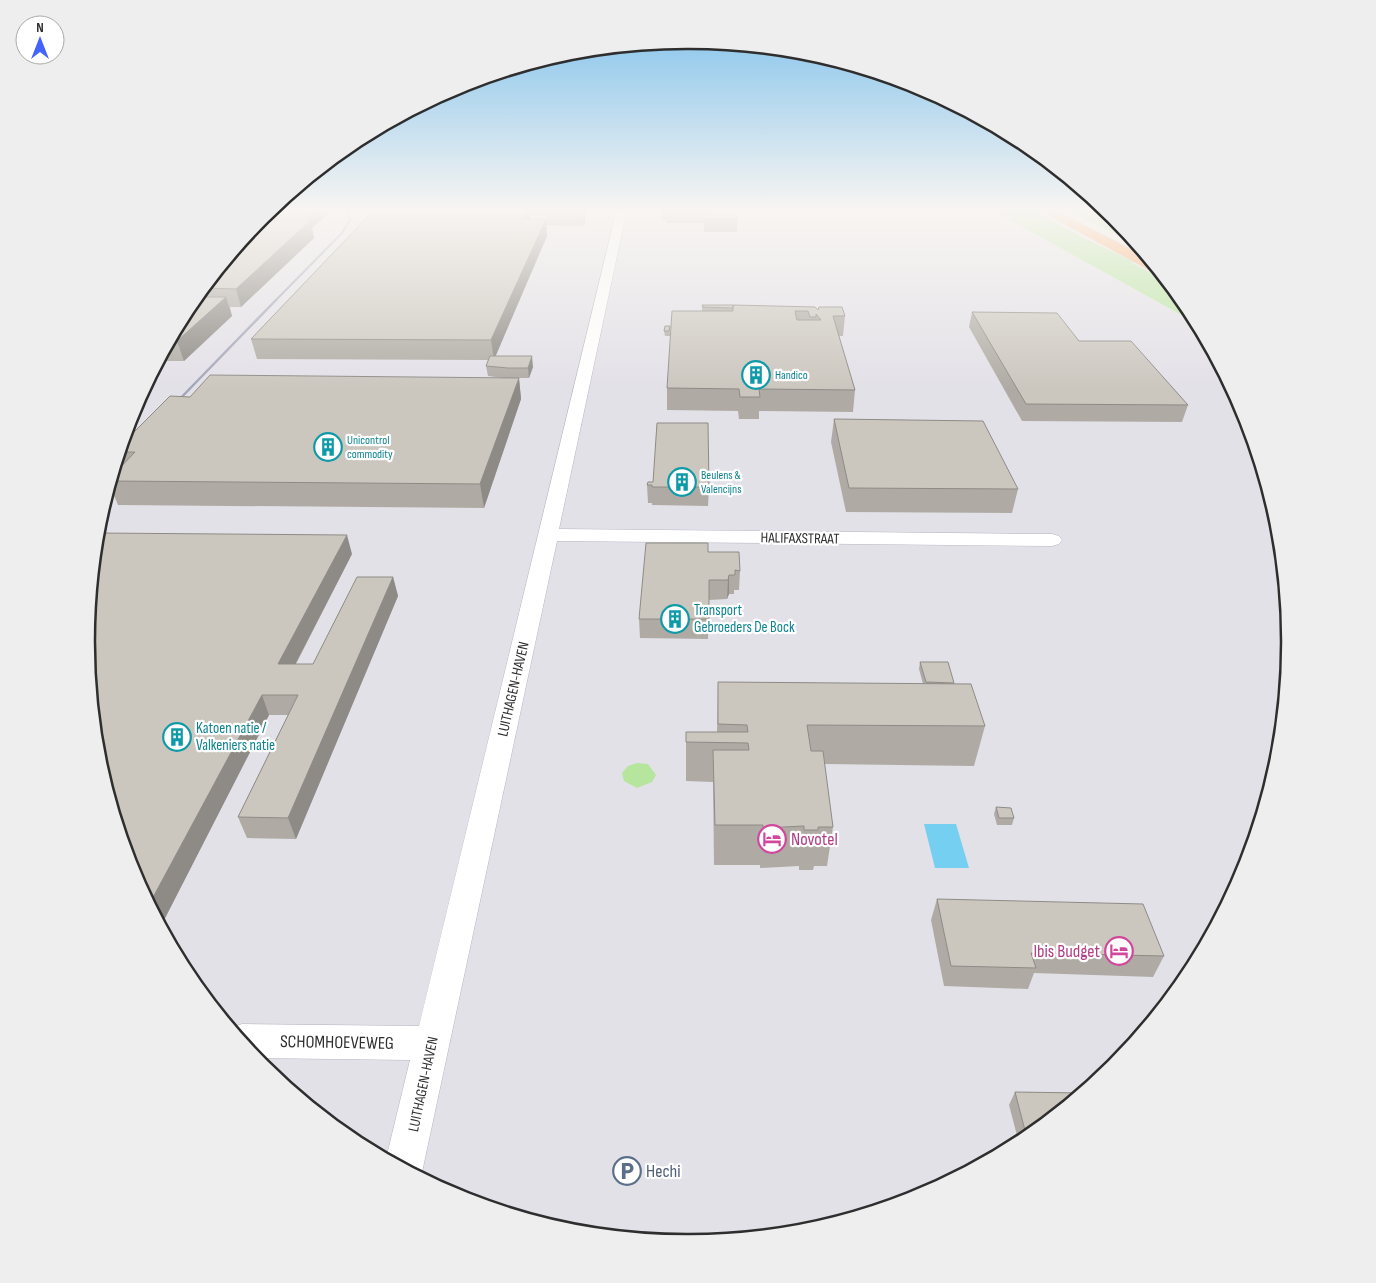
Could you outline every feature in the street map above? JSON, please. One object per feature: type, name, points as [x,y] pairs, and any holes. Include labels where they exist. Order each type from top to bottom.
[{"type":"street","name":"LUITHAGEN-HAVEN","points":[[406,1162],[608,269]]},
{"type":"street","name":"HALIFAXSTRAAT","points":[[548,535],[1052,540]]},
{"type":"street","name":"SCHOMHOEVEWEG","points":[[250,1041],[432,1043]]},
{"type":"shaded area","points":[[228,269],[1098,269],[1183,316],[1220,379],[1236,415],[1261,488],[1276,564],[1279,603],[1281,642],[1276,719],[1261,795],[1249,832],[1220,904],[1201,938],[1181,971],[1134,1032],[1107,1061],[1049,1112],[984,1155],[950,1173],[879,1203],[841,1214],[804,1223],[727,1233],[649,1233],[611,1229],[572,1223],[497,1203],[426,1173],[392,1155],[327,1112],[297,1087],[242,1032],[218,1002],[195,971],[156,904],[140,868],[120,812],[99,700],[95,642],[100,564],[107,526],[115,488],[127,451],[156,379],[195,312]]},
{"type":"green space","points":[[1098,269],[1143,269],[1152,273],[1183,316]]},
{"type":"green space","points":[[637,763],[648,764],[656,775],[652,782],[637,788],[624,781],[622,773],[628,766]]},
{"type":"water","points":[[924,824],[956,824],[969,868],[935,868]]},
{"type":"building","points":[[228,269],[258,269],[236,289],[213,288]]},
{"type":"building","points":[[318,269],[523,269],[491,340],[251,339]]},
{"type":"building","points":[[206,297],[226,297],[178,340]]},
{"type":"building","points":[[702,305],[733,305],[733,308],[703,307]]},
{"type":"building","name":"Handico","points":[[733,305],[815,307],[818,310],[819,307],[842,307],[845,316],[833,316],[855,390],[759,389],[760,397],[740,397],[739,389],[667,388],[672,311],[733,311]],"holes":[[[795,311],[808,311],[810,317],[816,317],[816,314],[821,320],[797,320]]]},
{"type":"building","points":[[972,312],[1057,313],[1079,341],[1131,341],[1188,405],[1026,404]]},
{"type":"building","points":[[665,326],[670,326],[669,331],[664,331]]},
{"type":"building","points":[[490,356],[532,356],[528,368],[508,368],[486,366]]},
{"type":"building","name":"Unicontrol commodity","points":[[210,375],[519,378],[480,484],[117,481],[122,465],[135,452],[127,452],[134,432],[170,396],[190,397]]},
{"type":"building","points":[[834,419],[983,421],[1018,489],[849,488]]},
{"type":"building","name":"Beulens & Valencijns","points":[[657,423],[708,423],[709,487],[652,487],[652,485],[647,485],[648,482],[653,482]]},
{"type":"building","name":"Katoen natie / Valkeniers natie","points":[[106,533],[347,535],[278,664],[313,664],[357,577],[393,577],[288,818],[238,817],[298,695],[262,695],[153,897],[140,868],[115,795],[100,719],[95,642],[100,564]]},
{"type":"building","name":"Transport Gebroeders De Bock","points":[[646,543],[708,543],[708,552],[739,552],[740,571],[735,570],[735,575],[729,575],[728,580],[709,580],[709,619],[639,619]]},
{"type":"building","points":[[920,662],[948,662],[954,683],[926,682]]},
{"type":"building","points":[[718,682],[971,684],[985,726],[807,725],[811,751],[823,751],[833,827],[818,827],[818,830],[804,830],[804,826],[763,828],[763,825],[715,825],[713,750],[749,750],[748,743],[686,742],[686,732],[748,732],[747,725],[718,724]]},
{"type":"building","points":[[996,807],[1011,808],[1014,818],[999,818]]},
{"type":"building","points":[[937,899],[1143,904],[1164,956],[1031,953],[1036,968],[951,966]]},
{"type":"building","points":[[1015,1092],[1072,1093],[1049,1112],[1025,1129]]},
{"type":"railway","points":[[275,301],[307,269]]},
{"type":"railway","points":[[172,407],[276,300]]},
{"type":"place","name":"Handico","points":[[756,375]]},
{"type":"place","name":"Unicontrol commodity","points":[[328,447]]},
{"type":"place","name":"Beulens & Valencijns","points":[[682,482]]},
{"type":"place","name":"Transport Gebroeders De Bock","points":[[675,619]]},
{"type":"place","name":"Katoen natie / Valkeniers natie","points":[[177,737]]},
{"type":"place","name":"Novotel","points":[[772,839]]},
{"type":"place","name":"Ibis Budget","points":[[1119,951]]},
{"type":"place","name":"Hechi","points":[[627,1171]]}]
